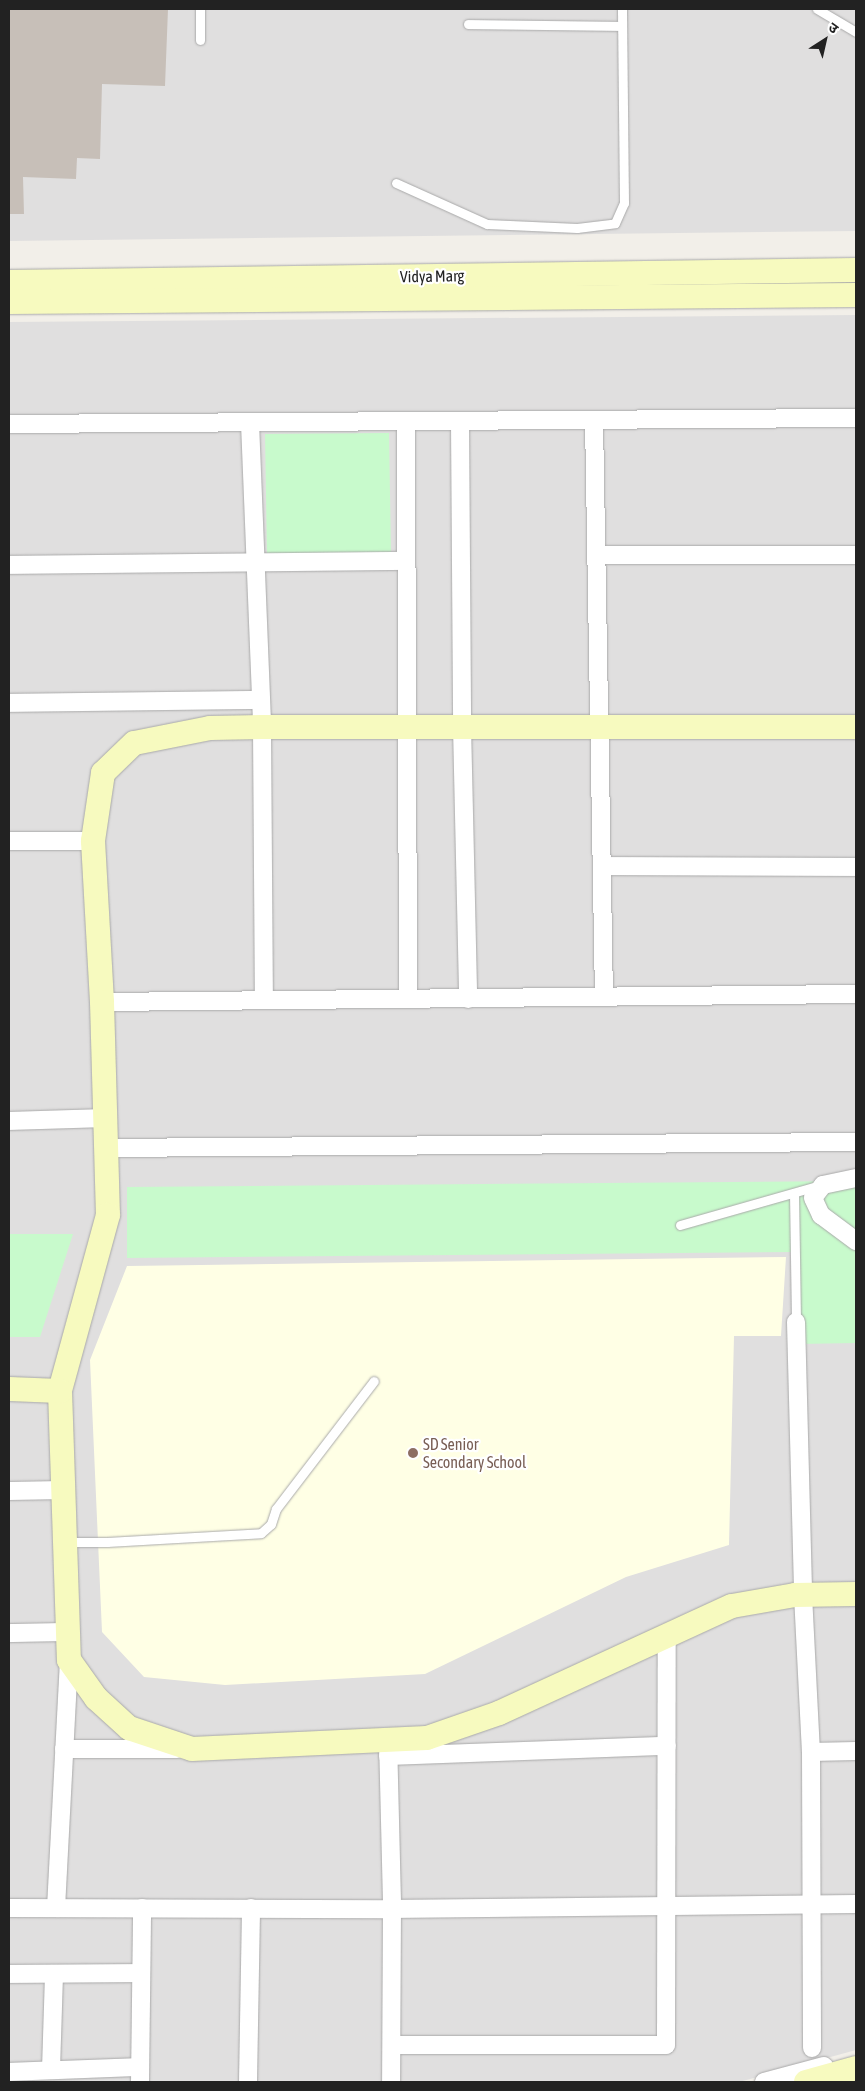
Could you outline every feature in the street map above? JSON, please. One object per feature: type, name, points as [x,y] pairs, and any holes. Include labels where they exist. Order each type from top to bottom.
[{"type":"street","name":"Vidya Marg","points":[[9,282],[856,270]]},
{"type":"street","name":"Vidya Marg","points":[[9,302],[856,295]]},
{"type":"street","points":[[9,424],[856,418]]},
{"type":"street","points":[[594,420],[604,997]]},
{"type":"street","points":[[460,421],[462,726],[468,999]]},
{"type":"street","points":[[406,422],[408,999]]},
{"type":"street","points":[[250,423],[254,563],[262,726],[264,1000]]},
{"type":"street","points":[[596,555],[856,555]]},
{"type":"street","points":[[9,565],[406,561]]},
{"type":"street","points":[[9,703],[261,700]]},
{"type":"street","points":[[56,1908],[69,1660],[60,1391],[108,1215],[102,1002],[93,841],[103,773],[134,743],[210,728],[262,726],[856,727]]},
{"type":"street","points":[[9,841],[93,841]]},
{"type":"street","points":[[602,866],[856,867]]},
{"type":"street","points":[[102,1002],[856,994]]},
{"type":"street","points":[[9,1121],[105,1118]]},
{"type":"street","points":[[106,1148],[856,1142]]},
{"type":"street","points":[[856,1178],[823,1185],[813,1198],[821,1215],[856,1241]]},
{"type":"street","points":[[796,1322],[803,1595],[811,1752],[812,2048]]},
{"type":"street","points":[[9,1389],[60,1391]]},
{"type":"street","points":[[9,1491],[63,1490]]},
{"type":"street","points":[[388,1748],[426,1738],[499,1713],[732,1606],[803,1595],[856,1594]]},
{"type":"street","points":[[9,1633],[68,1632]]},
{"type":"street","points":[[392,2045],[666,2045],[667,1636]]},
{"type":"street","points":[[69,1660],[96,1698],[130,1728],[192,1749]]},
{"type":"street","points":[[64,1749],[667,1746]]},
{"type":"street","points":[[388,1748],[392,1908],[391,2082]]},
{"type":"street","points":[[811,1752],[856,1751]]},
{"type":"street","points":[[9,1908],[392,1908],[856,1904]]},
{"type":"street","points":[[9,2072],[51,2070],[140,2075],[142,1908]]},
{"type":"street","points":[[248,2082],[252,1908]]},
{"type":"street","points":[[9,1974],[140,1973]]},
{"type":"street","points":[[51,2070],[54,1974]]},
{"type":"street","points":[[764,2082],[856,2057]]},
{"type":"street","points":[[806,2082],[856,2068]]},
{"type":"lane","points":[[200,9],[200,40]]},
{"type":"lane","points":[[396,183],[487,224],[577,228],[615,222],[624,203],[622,9]]},
{"type":"lane","points":[[817,9],[856,32]]},
{"type":"lane","points":[[468,24],[622,26]]},
{"type":"lane","points":[[680,1225],[823,1185]]},
{"type":"lane","points":[[794,1193],[796,1322]]},
{"type":"lane","points":[[65,1542],[107,1542],[261,1533],[271,1524],[276,1509],[374,1381]]},
{"type":"shaded area","points":[[9,9],[856,9],[856,231],[9,241]]},
{"type":"shaded area","points":[[856,315],[856,2050],[739,2082],[9,2082],[9,322]]},
{"type":"shaded area","name":"SD Senior Secondary School","points":[[786,1257],[781,1336],[734,1336],[729,1545],[626,1577],[425,1674],[225,1685],[144,1677],[102,1632],[90,1360],[127,1266]]},
{"type":"green space","points":[[389,433],[391,554],[267,555],[265,434]]},
{"type":"green space","points":[[856,1181],[856,1343],[798,1344],[796,1252],[127,1258],[127,1187]]},
{"type":"green space","points":[[9,1234],[73,1234],[40,1337],[9,1337]]},
{"type":"building","points":[[9,9],[168,9],[165,86],[102,84],[100,159],[77,158],[76,179],[23,177],[24,214],[9,214]]},
{"type":"place","name":"SD Senior Secondary School","points":[[413,1453]]}]
